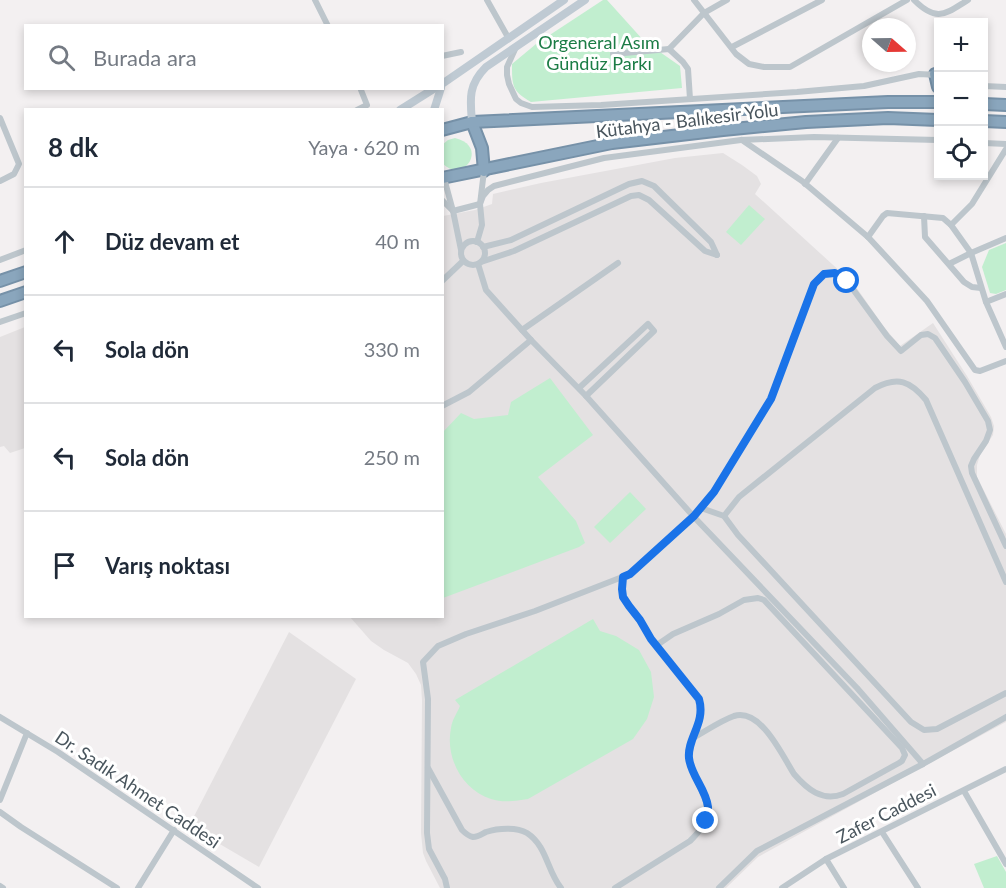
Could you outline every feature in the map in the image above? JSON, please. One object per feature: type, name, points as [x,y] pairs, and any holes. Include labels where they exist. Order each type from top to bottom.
[{"type":"highway","name":"Kütahya - Balıkesir Yolu","points":[[444,129],[472,122],[934,102]]},
{"type":"highway","points":[[988,104],[1006,105]]},
{"type":"highway","name":"Kütahya - Balıkesir Yolu","points":[[444,177],[483,176],[612,143],[723,130],[806,122],[888,118],[934,120]]},
{"type":"highway","points":[[472,122],[482,148],[483,176]]},
{"type":"highway","points":[[988,122],[1006,122]]},
{"type":"highway","points":[[0,281],[24,273]]},
{"type":"highway","points":[[0,301],[24,293]]},
{"type":"main road","points":[[444,84],[564,0]]},
{"type":"main road","points":[[472,122],[470,95],[474,80],[486,67],[585,0]]},
{"type":"main road","points":[[403,108],[432,90]]},
{"type":"main road","points":[[435,108],[440,90]]},
{"type":"street","points":[[315,0],[327,24]]},
{"type":"street","points":[[487,0],[509,39]]},
{"type":"street","points":[[694,0],[736,54],[749,64],[764,67],[790,67],[907,0]]},
{"type":"street","points":[[613,54],[669,49],[704,13],[727,0]]},
{"type":"street","points":[[732,47],[822,0]]},
{"type":"street","points":[[915,0],[928,12],[940,14],[949,13],[958,3],[968,0]]},
{"type":"street","points":[[516,46],[507,67],[509,84],[516,99],[532,107],[601,105],[864,86],[919,74],[934,75]]},
{"type":"street","points":[[669,49],[688,69],[690,99]]},
{"type":"street","points":[[444,56],[461,52]]},
{"type":"street","points":[[988,86],[1006,87]]},
{"type":"street","points":[[361,108],[367,105],[362,90]]},
{"type":"street","points":[[0,118],[19,164],[14,174],[0,181]]},
{"type":"street","points":[[480,204],[483,196],[494,186],[604,158],[741,140],[838,138],[934,140]]},
{"type":"street","points":[[805,184],[838,138]]},
{"type":"street","points":[[741,140],[805,184],[868,237],[927,301],[975,370],[980,371],[1006,361]]},
{"type":"street","points":[[951,225],[972,204],[1006,146],[988,144]]},
{"type":"street","points":[[483,176],[494,186]]},
{"type":"street","points":[[477,242],[482,225],[480,204],[483,176]]},
{"type":"street","points":[[444,180],[453,211],[460,254],[463,261],[470,265],[514,251],[632,196],[639,195],[648,200],[705,251],[717,255],[711,242],[667,198],[654,186],[642,181],[622,188],[511,240],[483,247]]},
{"type":"street","points":[[444,202],[453,211]]},
{"type":"street","points":[[453,211],[480,204]]},
{"type":"street","points":[[868,237],[887,213],[943,218],[951,225],[970,253],[986,302],[1006,347]]},
{"type":"street","points":[[924,216],[925,237],[964,282],[972,287],[981,288]]},
{"type":"street","points":[[949,264],[1006,238]]},
{"type":"street","points":[[461,250],[469,242],[477,242],[483,247],[484,255],[480,263],[486,290],[579,388],[694,516],[857,688],[923,764]]},
{"type":"street","points":[[0,260],[24,251]]},
{"type":"street","points":[[444,279],[463,261]]},
{"type":"street","points":[[522,330],[618,262]]},
{"type":"street","points":[[447,888],[445,879],[429,849],[427,832],[428,699],[423,662],[438,646],[466,634],[534,612],[630,574],[694,516],[714,492],[771,399],[814,284],[824,274],[835,273],[847,281],[887,336],[901,351],[921,335],[928,334],[936,338],[966,382],[988,421],[990,430],[971,466],[972,473],[1006,546]]},
{"type":"street","points":[[986,302],[1006,294]]},
{"type":"street","points":[[0,322],[24,314]]},
{"type":"street","points":[[579,388],[648,324],[654,331],[586,396]]},
{"type":"street","points":[[444,405],[469,392],[531,340]]},
{"type":"street","points":[[724,516],[739,497],[875,388],[887,382],[907,383],[916,388],[926,400],[1006,582]]},
{"type":"street","points":[[701,508],[724,516],[911,722],[924,730],[938,729],[1006,693]]},
{"type":"street","points":[[615,888],[690,841],[700,832],[706,821],[708,808],[688,755],[701,713],[699,699],[623,597],[623,577]]},
{"type":"street","points":[[657,645],[673,634],[719,614],[744,600],[758,598],[764,600],[902,748],[904,755],[899,764],[843,794],[826,797],[817,794],[800,781],[761,724],[747,715],[733,717],[693,738]]},
{"type":"street","name":"Dr. Sadık Ahmet Caddesi","points":[[0,717],[58,752],[258,888]]},
{"type":"street","points":[[719,888],[757,852],[1006,717]]},
{"type":"street","points":[[0,800],[27,733]]},
{"type":"street","points":[[428,768],[466,834],[475,837],[488,831],[509,829],[527,833],[541,846],[555,880],[561,888]]},
{"type":"street","name":"Zafer Caddesi","points":[[782,888],[826,859],[1006,769]]},
{"type":"street","points":[[964,791],[1006,864]]},
{"type":"street","points":[[0,812],[117,888]]},
{"type":"street","points":[[138,888],[174,831]]},
{"type":"street","points":[[882,832],[918,888]]},
{"type":"street","points":[[826,859],[844,888]]},
{"type":"shaded area","points":[[723,153],[757,176],[761,184],[755,194],[854,284],[900,346],[933,323],[967,376],[994,426],[993,435],[980,455],[977,477],[1006,534],[1006,722],[758,857],[726,888],[440,888],[423,853],[421,833],[421,685],[408,663],[371,641],[351,618],[444,618],[444,216],[492,204],[493,194],[675,158]]},
{"type":"shaded area","points":[[24,327],[24,448],[10,453],[4,446],[0,447],[0,337]]},
{"type":"shaded area","points":[[289,632],[356,679],[259,867],[189,826]]},
{"type":"green space","name":"Orgeneral Asım Gündüz Parkı","points":[[603,0],[607,0],[644,41],[680,66],[682,88],[531,102],[520,95],[514,87],[512,64],[536,44]]},
{"type":"green space","points":[[455,138],[465,142],[470,148],[472,155],[470,162],[459,170],[444,165],[444,143]]},
{"type":"green space","points":[[749,205],[765,219],[741,245],[726,232]]},
{"type":"green space","points":[[1006,243],[1006,290],[996,294],[990,293],[982,267],[989,250]]},
{"type":"green space","points":[[550,378],[593,435],[538,477],[576,521],[585,543],[444,598],[444,431],[461,413],[474,419],[508,415],[511,402]]},
{"type":"green space","points":[[630,492],[646,509],[610,543],[594,527]]},
{"type":"green space","points":[[593,619],[600,631],[616,636],[639,650],[651,672],[654,697],[647,719],[633,739],[528,799],[500,801],[481,795],[464,780],[453,761],[451,728],[460,706],[455,700]]},
{"type":"green space","points":[[997,856],[1006,872],[1006,888],[984,888],[974,864]]},
{"type":"route","points":[[706,821],[708,808],[705,797],[688,755],[701,713],[699,699],[651,639],[623,597],[623,577],[630,574],[694,516],[714,492],[771,399],[814,284],[824,274],[835,273],[847,281]]}]
